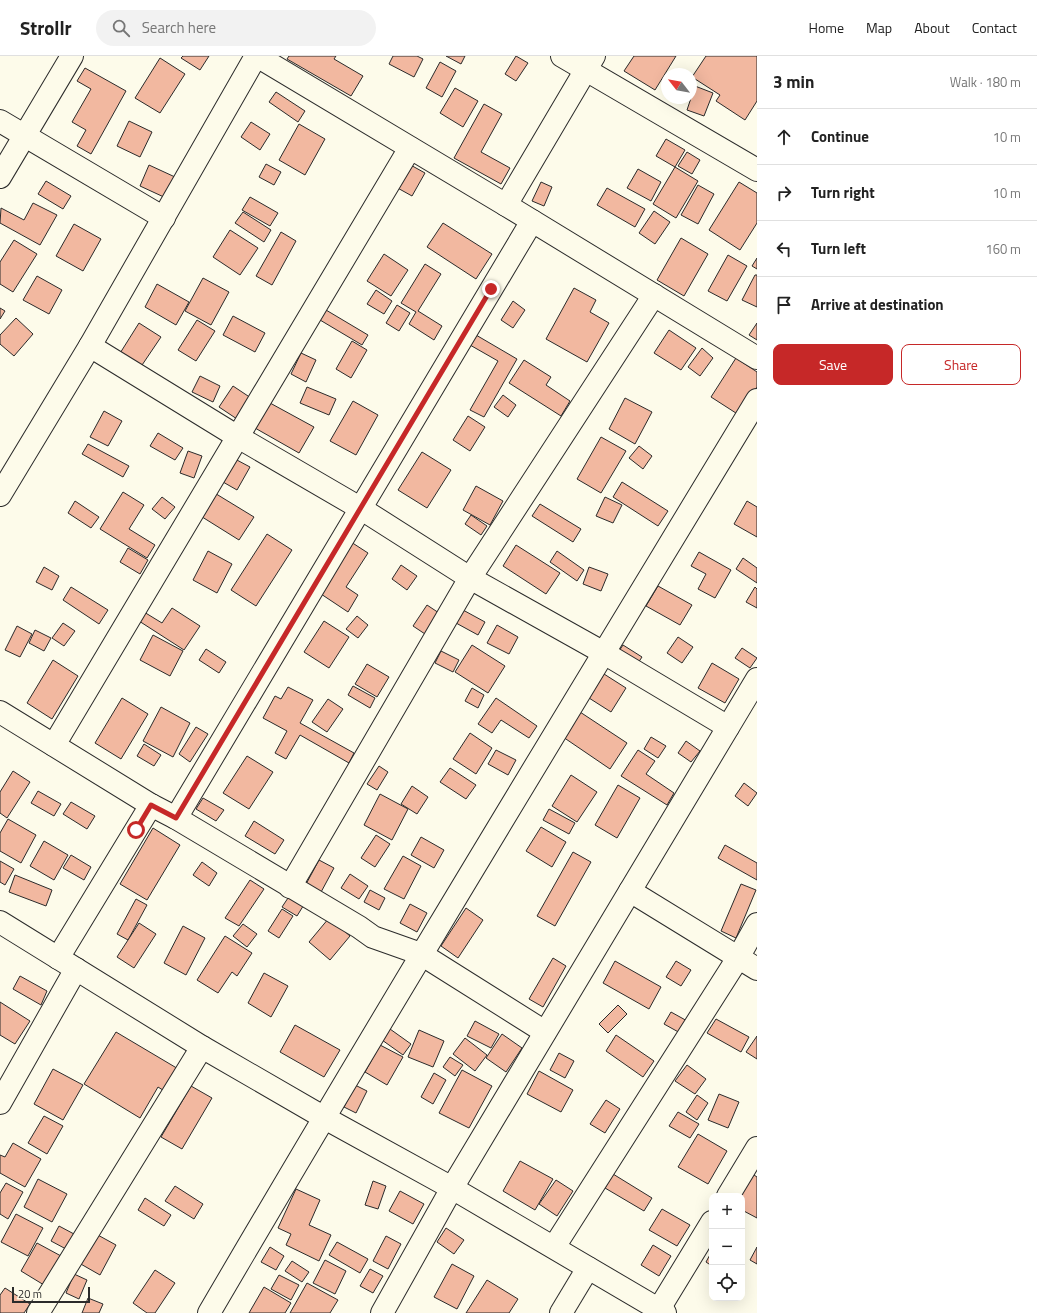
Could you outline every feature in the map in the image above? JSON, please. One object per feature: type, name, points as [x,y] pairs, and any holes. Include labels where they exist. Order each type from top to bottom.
[{"type":"street","points":[[0,177],[72,56]]},
{"type":"street","points":[[0,495],[90,346],[256,56],[506,204],[757,358]]},
{"type":"street","points":[[562,56],[590,63],[757,170]]},
{"type":"street","points":[[506,204],[590,63]]},
{"type":"street","points":[[0,121],[164,218]]},
{"type":"street","points":[[54,745],[410,148]]},
{"type":"street","points":[[176,818],[532,221]]},
{"type":"street","points":[[290,886],[470,578],[654,295]]},
{"type":"street","points":[[90,346],[238,437],[360,508],[470,578],[604,653],[728,727]]},
{"type":"street","points":[[209,1313],[323,1117],[757,400]]},
{"type":"street","points":[[382,1313],[452,1188],[757,679]]},
{"type":"street","points":[[0,712],[151,805],[176,818],[359,927],[373,937],[421,954],[545,1032]]},
{"type":"street","points":[[0,1103],[67,964],[151,805]]},
{"type":"street","points":[[630,891],[757,969]]},
{"type":"street","points":[[0,922],[202,1047],[323,1117],[452,1188],[662,1311],[709,1227]]},
{"type":"street","points":[[554,1247],[738,958],[757,924]]},
{"type":"street","points":[[38,1313],[202,1047]]},
{"type":"street","points":[[730,1193],[757,1148]]},
{"type":"street","points":[[561,1313],[588,1268]]},
{"type":"building","points":[[183,56],[209,56],[200,70],[181,58]]},
{"type":"building","points":[[289,56],[336,56],[334,59],[363,76],[351,96],[287,59]]},
{"type":"building","points":[[393,56],[417,56],[423,59],[414,77],[389,64]]},
{"type":"building","points":[[446,56],[465,56],[461,64]]},
{"type":"building","points":[[516,56],[528,63],[516,81],[505,74]]},
{"type":"building","points":[[634,56],[676,56],[669,68],[661,68],[661,80],[655,90],[624,71]]},
{"type":"building","points":[[706,56],[757,56],[757,101],[745,120],[716,101],[720,95],[697,80],[697,70]]},
{"type":"building","points":[[160,58],[185,74],[160,113],[135,98]]},
{"type":"building","points":[[440,62],[456,71],[442,97],[426,88]]},
{"type":"building","points":[[85,68],[126,91],[91,154],[77,146],[86,130],[72,122],[91,89],[77,81]]},
{"type":"building","points":[[697,87],[713,93],[704,116],[687,110],[689,104],[697,104]]},
{"type":"building","points":[[455,88],[478,101],[463,127],[440,113]]},
{"type":"building","points":[[276,92],[305,111],[298,122],[269,102]]},
{"type":"building","points":[[484,104],[502,114],[481,152],[510,168],[501,184],[454,158]]},
{"type":"building","points":[[129,121],[152,132],[140,157],[117,146]]},
{"type":"building","points":[[251,122],[270,134],[260,150],[241,137]]},
{"type":"building","points":[[299,124],[325,139],[305,175],[279,160]]},
{"type":"building","points":[[666,139],[685,150],[675,167],[656,156]]},
{"type":"building","points":[[687,152],[700,160],[692,174],[678,166]]},
{"type":"building","points":[[407,163],[425,173],[412,196],[394,186]]},
{"type":"building","points":[[266,164],[281,172],[274,185],[259,177]]},
{"type":"building","points":[[149,165],[175,177],[166,198],[140,186]]},
{"type":"building","points":[[675,167],[698,181],[676,218],[653,204]]},
{"type":"building","points":[[638,169],[661,182],[651,201],[627,188]]},
{"type":"building","points":[[46,181],[71,196],[63,209],[38,194]]},
{"type":"building","points":[[541,182],[552,187],[544,206],[532,201]]},
{"type":"building","points":[[739,182],[757,193],[757,223],[740,250],[709,230]]},
{"type":"building","points":[[698,185],[714,194],[698,224],[681,215]]},
{"type":"building","points":[[607,188],[645,209],[635,227],[597,205]]},
{"type":"building","points":[[250,197],[278,213],[270,226],[242,210]]},
{"type":"building","points":[[33,203],[57,215],[40,245],[0,223],[1,208],[24,220]]},
{"type":"building","points":[[654,211],[670,222],[655,244],[639,233]]},
{"type":"building","points":[[243,212],[271,230],[264,242],[235,223]]},
{"type":"building","points":[[443,223],[492,254],[476,279],[427,247]]},
{"type":"building","points":[[74,224],[101,239],[83,271],[56,256]]},
{"type":"building","points":[[230,230],[258,248],[240,275],[213,257]]},
{"type":"building","points":[[281,232],[296,241],[272,285],[256,276]]},
{"type":"building","points":[[681,238],[708,254],[684,296],[657,280]]},
{"type":"building","points":[[14,240],[37,254],[13,292],[0,284],[0,262]]},
{"type":"building","points":[[384,254],[408,270],[391,296],[367,281]]},
{"type":"building","points":[[728,255],[747,266],[727,301],[708,291]]},
{"type":"building","points":[[757,258],[757,269],[752,266]]},
{"type":"building","points":[[425,264],[441,274],[418,311],[442,326],[434,340],[409,324],[416,312],[401,303]]},
{"type":"building","points":[[755,275],[757,275],[757,307],[742,300]]},
{"type":"building","points":[[37,276],[62,290],[49,314],[23,300]]},
{"type":"building","points":[[203,278],[229,292],[211,325],[185,311]]},
{"type":"building","points":[[157,284],[189,302],[176,325],[145,307]]},
{"type":"building","points":[[574,288],[596,300],[590,312],[609,323],[587,362],[546,339]]},
{"type":"building","points":[[376,290],[392,301],[384,314],[367,304]]},
{"type":"building","points":[[513,301],[525,310],[513,328],[501,320]]},
{"type":"building","points":[[397,305],[410,313],[399,331],[386,323]]},
{"type":"building","points":[[0,308],[5,311],[0,319]]},
{"type":"building","points":[[326,310],[368,335],[362,345],[320,320]]},
{"type":"building","points":[[233,316],[265,333],[255,352],[223,335]]},
{"type":"building","points":[[16,318],[33,334],[14,356],[0,344],[0,335]]},
{"type":"building","points":[[197,320],[215,331],[196,361],[178,350]]},
{"type":"building","points":[[139,323],[161,337],[138,371],[117,358]]},
{"type":"building","points":[[757,323],[757,340],[749,335]]},
{"type":"building","points":[[669,330],[696,348],[681,370],[654,353]]},
{"type":"building","points":[[476,335],[517,359],[484,417],[470,410],[498,361],[470,345]]},
{"type":"building","points":[[352,341],[367,350],[351,378],[336,369]]},
{"type":"building","points":[[702,348],[713,358],[700,376],[688,367]]},
{"type":"building","points":[[301,353],[316,360],[306,382],[291,374]]},
{"type":"building","points":[[736,358],[757,372],[757,387],[739,415],[711,397]]},
{"type":"building","points":[[524,360],[551,377],[546,385],[570,401],[561,416],[509,383]]},
{"type":"building","points":[[200,376],[220,386],[213,402],[192,392]]},
{"type":"building","points":[[233,386],[251,398],[237,419],[219,407]]},
{"type":"building","points":[[307,387],[336,399],[329,415],[300,403]]},
{"type":"building","points":[[503,395],[516,405],[508,417],[494,407]]},
{"type":"building","points":[[625,398],[652,412],[635,444],[609,429]]},
{"type":"building","points":[[353,401],[378,415],[356,455],[330,441]]},
{"type":"building","points":[[270,403],[314,427],[299,453],[255,428]]},
{"type":"building","points":[[104,411],[122,421],[108,446],[90,437]]},
{"type":"building","points":[[468,416],[485,427],[470,451],[453,440]]},
{"type":"building","points":[[158,433],[183,448],[175,460],[150,446]]},
{"type":"building","points":[[601,437],[626,451],[601,493],[577,479]]},
{"type":"building","points":[[88,444],[129,466],[123,477],[82,454]]},
{"type":"building","points":[[639,446],[652,456],[643,469],[629,458]]},
{"type":"building","points":[[188,451],[202,456],[194,478],[180,473]]},
{"type":"building","points":[[422,452],[451,470],[427,508],[398,490]]},
{"type":"building","points":[[235,459],[250,467],[237,490],[223,482]]},
{"type":"building","points":[[622,482],[668,511],[658,526],[613,497]]},
{"type":"building","points":[[476,486],[503,501],[490,525],[463,510]]},
{"type":"building","points":[[123,492],[144,505],[129,529],[155,545],[147,558],[100,529]]},
{"type":"building","points":[[213,492],[254,517],[239,540],[199,515]]},
{"type":"building","points":[[162,497],[175,507],[165,519],[152,509]]},
{"type":"building","points":[[605,497],[622,505],[613,523],[596,516]]},
{"type":"building","points":[[75,501],[99,517],[91,528],[68,513]]},
{"type":"building","points":[[747,501],[757,507],[757,537],[734,524]]},
{"type":"building","points":[[540,504],[581,529],[573,542],[532,516]]},
{"type":"building","points":[[471,515],[487,526],[481,535],[465,524]]},
{"type":"building","points":[[267,534],[292,550],[256,606],[231,590]]},
{"type":"building","points":[[351,542],[368,553],[346,587],[358,595],[348,612],[318,592]]},
{"type":"building","points":[[516,545],[560,573],[546,594],[503,566]]},
{"type":"building","points":[[128,548],[148,560],[140,574],[120,562]]},
{"type":"building","points":[[208,551],[232,564],[217,593],[193,580]]},
{"type":"building","points":[[557,551],[584,570],[577,581],[550,562]]},
{"type":"building","points":[[699,552],[731,570],[715,598],[698,589],[706,574],[691,566]]},
{"type":"building","points":[[743,558],[757,568],[757,583],[736,569]]},
{"type":"building","points":[[401,565],[417,576],[407,590],[392,579]]},
{"type":"building","points":[[44,567],[59,576],[52,590],[36,582]]},
{"type":"building","points":[[589,567],[608,574],[601,591],[583,584]]},
{"type":"building","points":[[658,586],[692,605],[680,625],[646,606]]},
{"type":"building","points":[[71,587],[108,610],[99,624],[63,600]]},
{"type":"building","points":[[755,587],[757,589],[757,608],[746,602]]},
{"type":"building","points":[[427,605],[439,613],[425,634],[413,626]]},
{"type":"building","points":[[172,608],[200,626],[184,650],[139,621],[144,612],[162,623]]},
{"type":"building","points":[[463,610],[485,622],[478,635],[456,623]]},
{"type":"building","points":[[357,616],[368,625],[358,638],[346,629]]},
{"type":"building","points":[[324,621],[349,637],[329,668],[304,652]]},
{"type":"building","points":[[63,623],[75,631],[64,646],[52,638]]},
{"type":"building","points":[[497,625],[518,637],[509,654],[487,643]]},
{"type":"building","points":[[17,626],[32,634],[20,657],[5,650]]},
{"type":"building","points":[[35,630],[51,638],[44,651],[29,643]]},
{"type":"building","points":[[153,635],[183,651],[170,676],[140,660]]},
{"type":"building","points":[[678,637],[693,647],[682,663],[667,653]]},
{"type":"building","points":[[472,645],[505,666],[488,693],[455,672]]},
{"type":"building","points":[[623,645],[642,657],[634,669],[615,657]]},
{"type":"building","points":[[742,648],[757,658],[750,668],[735,658]]},
{"type":"building","points":[[206,649],[226,662],[219,673],[199,660]]},
{"type":"building","points":[[441,651],[459,660],[453,672],[435,663]]},
{"type":"building","points":[[53,660],[78,676],[52,719],[27,703]]},
{"type":"building","points":[[712,663],[739,679],[725,703],[698,688]]},
{"type":"building","points":[[367,664],[389,677],[377,697],[355,684]]},
{"type":"building","points":[[604,674],[626,688],[611,712],[589,698]]},
{"type":"building","points":[[353,686],[375,698],[370,708],[348,695]]},
{"type":"building","points":[[288,687],[313,700],[300,723],[354,753],[349,763],[300,735],[286,759],[275,753],[287,731],[263,718],[275,696],[281,699]]},
{"type":"building","points":[[472,688],[484,695],[478,708],[465,701]]},
{"type":"building","points":[[122,698],[148,714],[121,759],[95,743]]},
{"type":"building","points":[[496,698],[537,726],[529,738],[501,720],[492,733],[478,724]]},
{"type":"building","points":[[328,699],[343,709],[327,732],[312,722]]},
{"type":"building","points":[[161,707],[190,723],[173,757],[143,741]]},
{"type":"building","points":[[580,712],[627,743],[610,769],[563,737]]},
{"type":"building","points":[[196,727],[208,734],[190,762],[179,754]]},
{"type":"building","points":[[470,733],[492,748],[476,774],[453,759]]},
{"type":"building","points":[[651,737],[666,746],[658,758],[644,749]]},
{"type":"building","points":[[686,741],[700,751],[691,762],[678,753]]},
{"type":"building","points":[[144,744],[161,755],[154,766],[137,756]]},
{"type":"building","points":[[496,750],[516,760],[508,775],[488,764]]},
{"type":"building","points":[[638,750],[655,761],[646,774],[674,793],[667,805],[621,776]]},
{"type":"building","points":[[247,756],[273,772],[249,809],[223,793]]},
{"type":"building","points":[[379,766],[388,772],[377,790],[367,784]]},
{"type":"building","points":[[450,768],[476,785],[466,799],[440,782]]},
{"type":"building","points":[[13,771],[30,782],[7,818],[0,813],[0,792]]},
{"type":"building","points":[[571,775],[597,792],[577,822],[552,806]]},
{"type":"building","points":[[744,783],[757,793],[748,806],[735,796]]},
{"type":"building","points":[[618,785],[640,798],[617,838],[595,825]]},
{"type":"building","points":[[412,786],[428,797],[417,814],[401,804]]},
{"type":"building","points":[[38,791],[61,804],[54,816],[31,803]]},
{"type":"building","points":[[380,794],[408,809],[392,840],[364,825]]},
{"type":"building","points":[[203,798],[224,810],[216,821],[196,809]]},
{"type":"building","points":[[71,802],[95,816],[87,829],[63,814]]},
{"type":"building","points":[[549,809],[575,823],[569,834],[543,820]]},
{"type":"building","points":[[8,819],[36,835],[21,863],[0,851],[0,833]]},
{"type":"building","points":[[254,821],[284,840],[275,854],[245,836]]},
{"type":"building","points":[[541,827],[566,842],[552,867],[526,851]]},
{"type":"building","points":[[153,828],[180,845],[147,900],[120,884]]},
{"type":"building","points":[[376,835],[390,844],[375,867],[361,858]]},
{"type":"building","points":[[421,837],[444,850],[434,868],[411,855]]},
{"type":"building","points":[[44,841],[68,855],[54,880],[30,866]]},
{"type":"building","points":[[725,845],[757,863],[757,880],[718,858]]},
{"type":"building","points":[[573,852],[591,862],[555,926],[537,916]]},
{"type":"building","points":[[71,855],[91,867],[84,880],[63,868]]},
{"type":"building","points":[[403,856],[421,866],[404,899],[384,889]]},
{"type":"building","points":[[319,860],[334,868],[320,894],[305,886]]},
{"type":"building","points":[[0,861],[14,869],[5,885],[0,882]]},
{"type":"building","points":[[202,862],[217,873],[209,886],[193,875]]},
{"type":"building","points":[[350,874],[368,886],[359,899],[341,888]]},
{"type":"building","points":[[15,875],[52,890],[46,906],[9,892]]},
{"type":"building","points":[[250,880],[264,889],[239,926],[225,918]]},
{"type":"building","points":[[741,884],[756,890],[736,938],[721,931]]},
{"type":"building","points":[[370,890],[385,898],[379,910],[364,902]]},
{"type":"building","points":[[290,895],[305,903],[297,916],[282,907]]},
{"type":"building","points":[[136,899],[147,905],[128,940],[117,934]]},
{"type":"building","points":[[410,904],[427,913],[417,932],[400,923]]},
{"type":"building","points":[[466,908],[483,920],[458,958],[441,946]]},
{"type":"building","points":[[282,909],[293,916],[279,938],[268,931]]},
{"type":"building","points":[[329,918],[350,936],[330,960],[309,942]]},
{"type":"building","points":[[139,923],[156,934],[134,968],[117,957]]},
{"type":"building","points":[[243,924],[257,934],[247,947],[233,936]]},
{"type":"building","points":[[183,926],[205,938],[186,975],[164,963]]},
{"type":"building","points":[[225,936],[252,953],[237,976],[232,972],[218,993],[197,980]]},
{"type":"building","points":[[553,958],[566,966],[543,1007],[529,999]]},
{"type":"building","points":[[615,961],[661,987],[649,1009],[603,983]]},
{"type":"building","points":[[676,961],[691,970],[681,986],[666,977]]},
{"type":"building","points":[[264,973],[288,986],[271,1017],[248,1003]]},
{"type":"building","points":[[20,976],[47,991],[41,1005],[13,989]]},
{"type":"building","points":[[0,1002],[30,1021],[15,1044],[0,1035]]},
{"type":"building","points":[[618,1005],[627,1014],[608,1033],[599,1024]]},
{"type":"building","points":[[671,1012],[689,1022],[682,1034],[664,1024]]},
{"type":"building","points":[[716,1019],[749,1037],[741,1052],[707,1033]]},
{"type":"building","points":[[475,1021],[499,1034],[491,1048],[467,1036]]},
{"type":"building","points":[[295,1025],[340,1050],[324,1077],[280,1052]]},
{"type":"building","points":[[390,1029],[411,1044],[403,1055],[382,1040]]},
{"type":"building","points":[[419,1030],[444,1041],[433,1067],[408,1057]]},
{"type":"building","points":[[116,1032],[180,1070],[166,1092],[158,1087],[140,1118],[84,1084]]},
{"type":"building","points":[[502,1034],[522,1048],[506,1072],[486,1058]]},
{"type":"building","points":[[616,1035],[654,1061],[643,1077],[606,1051]]},
{"type":"building","points":[[757,1036],[757,1059],[746,1052]]},
{"type":"building","points":[[465,1038],[487,1055],[475,1071],[453,1054]]},
{"type":"building","points":[[380,1045],[403,1057],[387,1085],[365,1072]]},
{"type":"building","points":[[559,1053],[574,1061],[565,1078],[550,1070]]},
{"type":"building","points":[[450,1057],[463,1065],[455,1076],[443,1067]]},
{"type":"building","points":[[687,1065],[706,1079],[695,1094],[675,1081]]},
{"type":"building","points":[[53,1069],[83,1085],[63,1120],[34,1104]]},
{"type":"building","points":[[462,1070],[492,1086],[469,1128],[439,1113]]},
{"type":"building","points":[[539,1071],[573,1090],[561,1112],[527,1094]]},
{"type":"building","points":[[434,1073],[446,1080],[433,1104],[421,1097]]},
{"type":"building","points":[[355,1085],[367,1091],[356,1113],[344,1107]]},
{"type":"building","points":[[191,1086],[212,1098],[182,1149],[161,1137]]},
{"type":"building","points":[[719,1094],[739,1102],[728,1128],[708,1120]]},
{"type":"building","points":[[697,1095],[708,1103],[697,1120],[686,1112]]},
{"type":"building","points":[[606,1100],[620,1109],[605,1133],[590,1124]]},
{"type":"building","points":[[678,1112],[699,1124],[690,1138],[669,1126]]},
{"type":"building","points":[[44,1116],[63,1126],[47,1154],[28,1143]]},
{"type":"building","points":[[698,1134],[727,1151],[708,1184],[678,1167]]},
{"type":"building","points":[[13,1143],[41,1159],[25,1187],[0,1173],[0,1155],[5,1157]]},
{"type":"building","points":[[520,1161],[553,1179],[535,1210],[503,1191]]},
{"type":"building","points":[[751,1173],[757,1177],[757,1218],[745,1212],[745,1193],[740,1193]]},
{"type":"building","points":[[613,1174],[652,1198],[644,1211],[605,1188]]},
{"type":"building","points":[[38,1179],[67,1194],[52,1222],[24,1207]]},
{"type":"building","points":[[556,1180],[573,1191],[557,1216],[539,1204]]},
{"type":"building","points":[[373,1181],[386,1186],[378,1209],[365,1205]]},
{"type":"building","points":[[6,1183],[23,1192],[8,1219],[0,1214],[0,1193]]},
{"type":"building","points":[[175,1186],[203,1204],[194,1219],[165,1201]]},
{"type":"building","points":[[296,1189],[320,1200],[309,1225],[331,1235],[319,1261],[286,1245],[291,1234],[278,1228]]},
{"type":"building","points":[[400,1191],[424,1204],[413,1224],[389,1211]]},
{"type":"building","points":[[145,1198],[171,1215],[164,1226],[138,1210]]},
{"type":"building","points":[[662,1209],[690,1225],[677,1246],[649,1230]]},
{"type":"building","points":[[16,1214],[43,1228],[28,1256],[1,1242]]},
{"type":"building","points":[[59,1226],[74,1234],[66,1249],[51,1241]]},
{"type":"building","points":[[446,1228],[464,1240],[454,1254],[437,1242]]},
{"type":"building","points":[[96,1234],[116,1245],[100,1275],[79,1263]]},
{"type":"building","points":[[386,1236],[401,1244],[388,1269],[373,1261]]},
{"type":"building","points":[[337,1242],[368,1259],[360,1273],[329,1255]]},
{"type":"building","points":[[37,1243],[61,1256],[44,1285],[21,1271]]},
{"type":"building","points":[[653,1245],[671,1256],[659,1276],[641,1265]]},
{"type":"building","points":[[270,1247],[284,1256],[276,1270],[261,1262]]},
{"type":"building","points":[[757,1247],[757,1264],[750,1260]]},
{"type":"building","points":[[709,1256],[709,1264],[706,1262]]},
{"type":"building","points":[[325,1260],[346,1271],[335,1294],[313,1283]]},
{"type":"building","points":[[292,1261],[309,1272],[302,1282],[285,1271]]},
{"type":"building","points":[[452,1264],[474,1276],[457,1309],[434,1297]]},
{"type":"building","points":[[370,1269],[383,1276],[373,1293],[360,1286]]},
{"type":"building","points":[[155,1270],[175,1283],[155,1313],[147,1313],[133,1303]]},
{"type":"building","points":[[74,1274],[87,1280],[79,1299],[66,1293]]},
{"type":"building","points":[[279,1275],[299,1285],[291,1300],[271,1289]]},
{"type":"building","points":[[487,1280],[518,1299],[509,1313],[466,1313]]},
{"type":"building","points":[[307,1283],[338,1300],[330,1313],[290,1313]]},
{"type":"building","points":[[264,1287],[291,1303],[285,1313],[249,1313]]},
{"type":"building","points":[[5,1288],[30,1304],[24,1313],[0,1313],[0,1295]]},
{"type":"building","points":[[88,1298],[103,1304],[99,1313],[82,1313]]},
{"type":"route","points":[[136,830],[151,805],[176,818],[491,289]]}]
